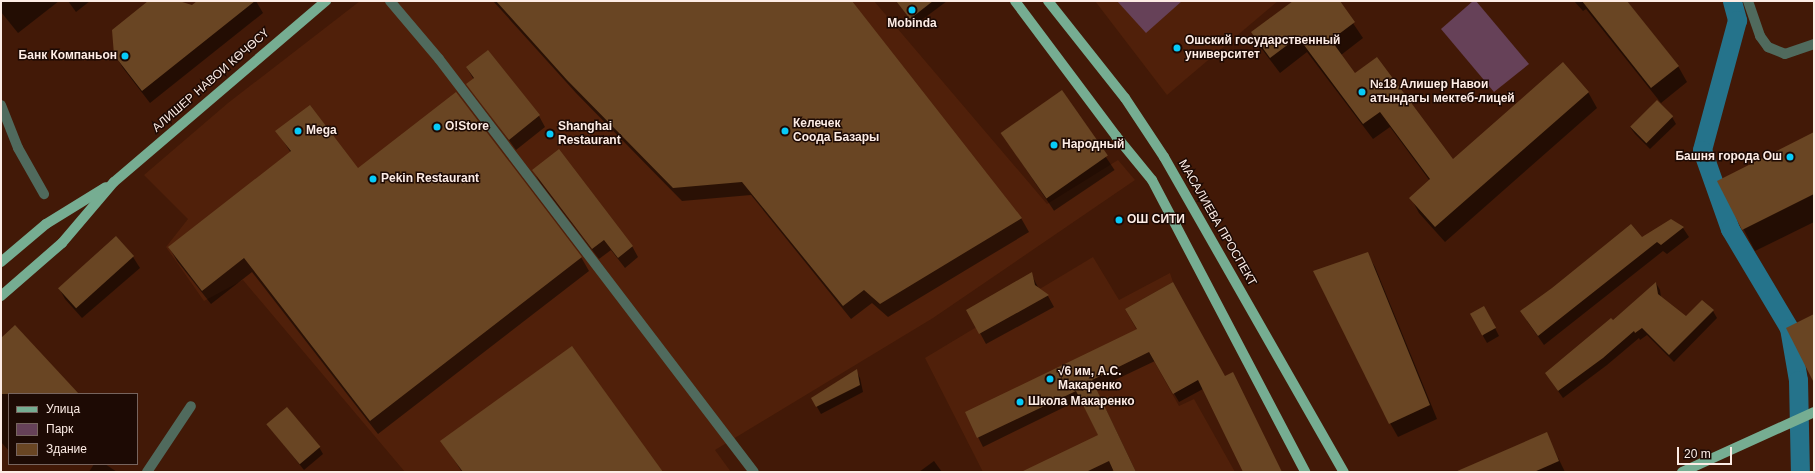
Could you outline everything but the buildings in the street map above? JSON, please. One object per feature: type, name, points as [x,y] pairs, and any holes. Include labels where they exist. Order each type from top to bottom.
[{"type":"main road","name":"АЛИШЕР НАВОИ КӨЧӨСҮ","points":[[1,262],[46,224],[114,182],[326,1]]},
{"type":"main road","points":[[1015,1],[1116,136],[1152,180],[1305,472]]},
{"type":"main road","name":"МАСАЛИЕВА ПРОСПЕКТ","points":[[1048,1],[1125,98],[1157,145],[1344,472]]},
{"type":"main road","name":"АЛИШЕР НАВОИ КӨЧӨСҮ","points":[[1,296],[62,243],[114,182]]},
{"type":"main road","points":[[1682,472],[1811,414]]},
{"type":"street","points":[[390,1],[439,59],[754,472]]},
{"type":"street","points":[[1748,1],[1760,36],[1768,47],[1785,54],[1814,44]]},
{"type":"street","points":[[1,105],[18,148],[44,194]]},
{"type":"street","points":[[148,472],[192,406]]},
{"type":"shaded area","points":[[360,1],[874,1],[1047,204],[1118,160],[1135,180],[933,318],[715,450],[731,472],[405,472],[243,280],[204,301],[166,247],[188,219],[144,175],[228,103]]},
{"type":"shaded area","name":"Ошский государственный университет","points":[[1095,1],[1278,1],[1167,95]]},
{"type":"shaded area","name":"√6 им, А.С. Макаренко","points":[[1093,257],[1119,300],[1170,273],[1173,282],[1125,309],[1179,406],[1194,399],[1235,472],[983,472],[925,358]]},
{"type":"green space","points":[[1117,1],[1182,1],[1146,33]]},
{"type":"green space","points":[[1473,1],[1476,1],[1529,64],[1494,92],[1441,29]]},
{"type":"waterway","points":[[1732,1],[1737,20],[1702,150],[1730,229],[1789,328],[1798,380],[1800,472]]},
{"type":"place","name":"Mobinda","points":[[912,10]]},
{"type":"place","name":"Ошский государственный университет","points":[[1177,48]]},
{"type":"place","name":"Банк Компаньон","points":[[125,56]]},
{"type":"place","name":"№18 Алишер Навои атындагы мектеб-лицей","points":[[1362,92]]},
{"type":"place","name":"O!Store","points":[[437,127]]},
{"type":"place","name":"Mega","points":[[298,131]]},
{"type":"place","name":"Келечек Соода Базары","points":[[785,131]]},
{"type":"place","name":"Shanghai Restaurant","points":[[550,134]]},
{"type":"place","name":"Народный","points":[[1054,145]]},
{"type":"place","name":"Башня города Ош","points":[[1790,157]]},
{"type":"place","name":"Pekin Restaurant","points":[[373,179]]},
{"type":"place","name":"ОШ СИТИ","points":[[1119,220]]},
{"type":"place","name":"√6 им, А.С. Макаренко","points":[[1050,379]]},
{"type":"place","name":"Школа Макаренко","points":[[1020,402]]}]
